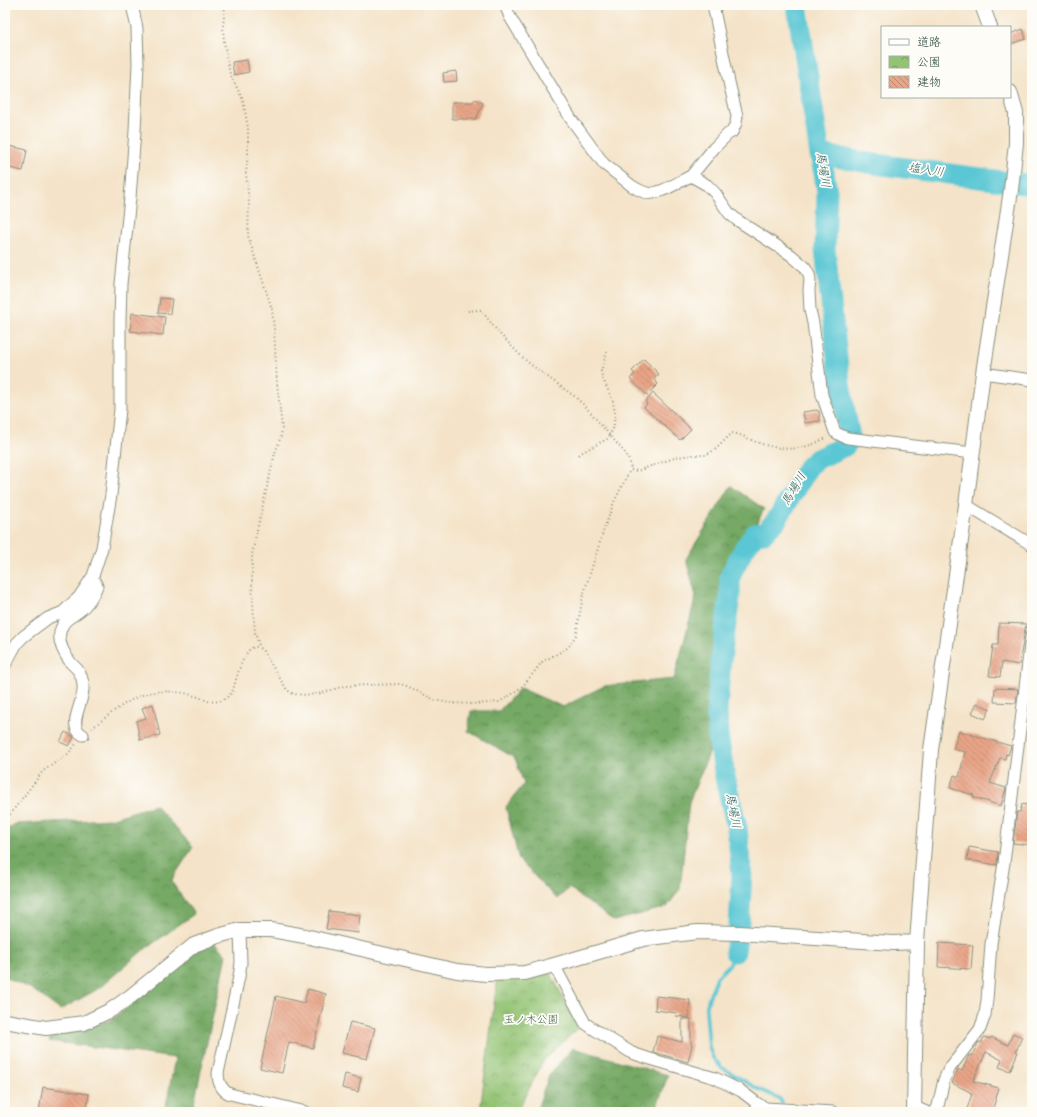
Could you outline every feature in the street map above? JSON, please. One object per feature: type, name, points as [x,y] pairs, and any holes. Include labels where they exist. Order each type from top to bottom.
[{"type":"street","points":[[5,665],[17,642],[48,618],[63,612],[79,597],[90,580],[102,548],[111,495],[120,409],[121,284],[130,198],[138,64],[137,28],[132,5]]},
{"type":"street","points":[[505,5],[510,17],[571,119],[604,164],[637,190],[648,194],[655,193],[691,176],[714,148],[732,132],[736,123],[737,116],[714,10],[717,5]]},
{"type":"street","points":[[982,5],[990,26]]},
{"type":"street","points":[[918,1110],[917,942],[931,750],[983,373],[1011,190],[1016,143],[1016,113],[1011,96]]},
{"type":"street","points":[[691,176],[707,185],[729,213],[737,220],[791,256],[805,267],[809,274],[810,280],[808,290],[810,310],[822,395],[835,432],[848,438],[972,453]]},
{"type":"street","points":[[983,373],[1032,380]]},
{"type":"street","points":[[966,504],[1032,545]]},
{"type":"street","points":[[83,735],[78,731],[75,724],[84,688],[82,678],[78,670],[71,664],[59,642],[60,633],[64,622],[82,609],[94,594],[97,586],[95,582],[90,580]]},
{"type":"street","points":[[933,1112],[936,1111],[938,1106],[944,1080],[949,1069],[980,1029],[985,1015],[988,1000],[991,944],[1004,863],[1032,629]]},
{"type":"street","points":[[5,1021],[46,1028],[84,1023],[111,1010],[131,996],[194,945],[240,930],[271,930],[305,936],[457,971],[486,974],[525,973],[643,939],[697,932],[740,933],[893,943],[917,942]]},
{"type":"street","points":[[240,930],[241,963],[218,1073],[221,1088],[230,1094],[306,1112]]},
{"type":"street","points":[[554,965],[585,1023],[632,1053],[715,1078],[741,1091],[766,1108],[833,1112]]},
{"type":"path","points":[[225,5],[223,26],[224,41],[230,74],[242,100],[248,128],[246,173],[249,203],[248,236],[272,309],[277,383],[282,428],[252,555],[255,632],[260,648],[287,690],[293,694],[322,694],[344,686],[400,684],[435,700],[449,703],[478,704],[499,702],[505,700],[523,686],[542,662],[566,649],[576,635],[584,596],[604,529],[614,502],[631,470],[631,467],[628,458],[584,405],[521,356],[498,332],[481,310],[468,311]]},
{"type":"path","points":[[579,455],[607,438],[610,435],[614,424],[613,401],[602,377],[601,371],[607,352]]},
{"type":"path","points":[[631,470],[637,471],[677,457],[706,455],[732,434],[767,446],[782,449],[801,448],[814,444],[835,432]]},
{"type":"path","points":[[5,821],[43,771],[68,754],[83,735],[117,709],[140,696],[155,692],[175,692],[197,696],[207,701],[216,702],[227,699],[233,690],[244,656],[250,649],[255,647],[260,648]]},
{"type":"green space","points":[[731,486],[764,509],[725,586],[711,680],[709,753],[689,802],[680,889],[667,907],[614,921],[569,888],[557,899],[519,860],[506,807],[524,784],[515,758],[468,731],[471,711],[499,711],[520,688],[563,707],[604,686],[674,679],[696,596],[686,559]]},
{"type":"green space","points":[[155,805],[193,847],[171,881],[194,914],[141,952],[98,989],[60,1010],[32,989],[5,977],[5,831],[15,824],[110,819]]},
{"type":"green space","points":[[212,940],[226,955],[192,1112],[165,1112],[175,1058],[49,1041],[51,1037],[111,1020],[149,990],[181,953]]},
{"type":"green space","name":"玉ノ木公園","points":[[550,972],[578,1028],[544,1060],[517,1112],[480,1112],[497,981]]},
{"type":"green space","points":[[573,1048],[668,1075],[655,1112],[536,1112],[549,1075]]},
{"type":"building","points":[[1023,29],[1026,39],[1011,44],[1011,34]]},
{"type":"building","points":[[247,60],[249,72],[234,75],[232,62]]},
{"type":"building","points":[[456,71],[457,81],[444,82],[443,73]]},
{"type":"building","points":[[475,99],[483,103],[476,119],[452,119],[452,102],[473,102]]},
{"type":"building","points":[[5,145],[27,150],[23,171],[5,167]]},
{"type":"building","points":[[160,298],[172,299],[170,314],[158,313]]},
{"type":"building","points":[[132,313],[165,317],[163,335],[130,331]]},
{"type":"building","points":[[644,359],[659,374],[654,379],[658,384],[647,395],[630,379],[635,374],[632,371]]},
{"type":"building","points":[[653,393],[691,429],[680,440],[644,407],[647,404],[645,402]]},
{"type":"building","points":[[819,411],[820,421],[805,423],[803,412]]},
{"type":"building","points":[[999,623],[1026,624],[1019,665],[1002,662],[1000,677],[989,676],[993,645],[998,645]]},
{"type":"building","points":[[995,688],[1018,689],[1016,703],[994,702]]},
{"type":"building","points":[[977,703],[990,709],[985,719],[972,713]]},
{"type":"building","points":[[153,704],[160,735],[140,740],[136,721],[146,718],[142,708]]},
{"type":"building","points":[[959,731],[1011,746],[1005,759],[1000,758],[990,783],[1006,788],[1001,806],[973,797],[974,795],[950,788],[954,775],[959,777],[965,752],[953,749]]},
{"type":"building","points":[[65,732],[74,737],[69,746],[60,742]]},
{"type":"building","points":[[1022,804],[1032,806],[1031,845],[1013,843],[1017,812],[1020,812]]},
{"type":"building","points":[[969,847],[998,852],[997,865],[967,860]]},
{"type":"building","points":[[329,911],[360,915],[358,933],[326,929]]},
{"type":"building","points":[[939,943],[973,945],[971,969],[938,967]]},
{"type":"building","points":[[308,989],[326,994],[313,1048],[289,1042],[282,1073],[260,1068],[276,996],[304,1003]]},
{"type":"building","points":[[656,996],[690,1000],[689,1018],[676,1016],[677,1013],[655,1010]]},
{"type":"building","points":[[682,1019],[691,1019],[692,1045],[688,1062],[653,1052],[657,1036],[682,1042]]},
{"type":"building","points":[[350,1022],[375,1028],[367,1059],[342,1053]]},
{"type":"building","points":[[1013,1033],[1022,1037],[1016,1051],[1018,1052],[1010,1071],[999,1067],[1002,1060],[986,1052],[973,1081],[999,1088],[992,1112],[966,1112],[972,1094],[952,1083],[958,1069],[962,1071],[969,1055],[972,1056],[978,1043],[981,1043],[984,1037],[990,1039],[991,1037],[1008,1045]]},
{"type":"building","points":[[345,1074],[361,1078],[358,1092],[342,1088]]},
{"type":"building","points":[[43,1087],[89,1094],[86,1112],[39,1112]]},
{"type":"waterway","name":"馬場川","points":[[735,952],[739,925],[742,874],[737,828],[726,782],[718,736],[717,708],[721,659],[730,596],[730,577],[744,549],[755,534],[764,533],[776,521],[808,467],[817,459],[845,446],[849,441],[849,432],[840,384],[825,249],[827,192],[797,5]]},
{"type":"waterway","name":"塩入川","points":[[820,155],[1032,185]]},
{"type":"waterway","points":[[735,952],[729,965],[717,977],[709,997],[706,1010],[709,1047],[713,1058],[721,1067],[758,1089],[779,1098],[782,1103]]}]
